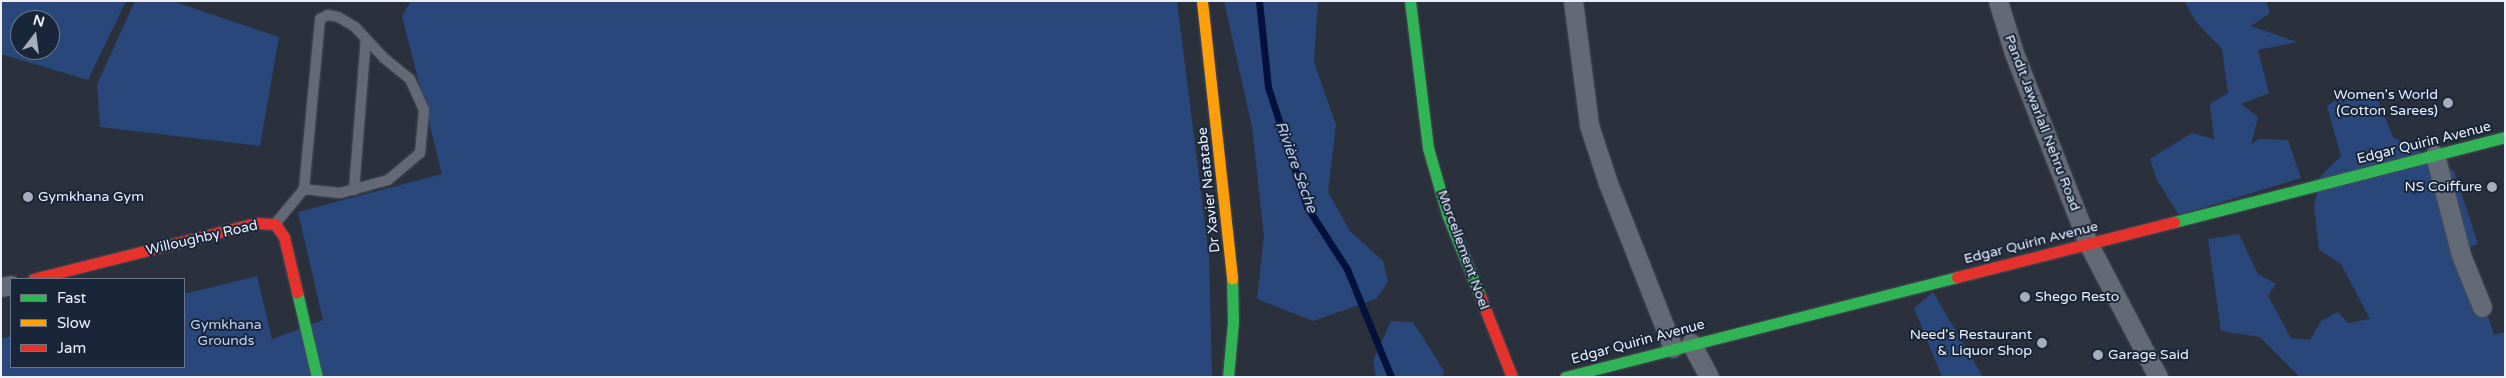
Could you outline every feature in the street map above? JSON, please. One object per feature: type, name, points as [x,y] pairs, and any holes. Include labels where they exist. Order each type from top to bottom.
[{"type":"street","name":"Dr Xavier Natatabe","points":[[1202,1],[1231,251],[1234,322],[1228,377]]},
{"type":"street","name":"Morcellement Noel","points":[[1410,1],[1428,148],[1447,214],[1512,377]]},
{"type":"street","points":[[1573,1],[1589,125],[1608,183],[1672,348]]},
{"type":"street","name":"Pandit Jawarlall Nehru Road","points":[[1998,1],[2014,53],[2089,245],[2158,377]]},
{"type":"street","name":"Edgar Quirin Avenue","points":[[1565,377],[1691,343],[2089,245],[2505,138]]},
{"type":"street","points":[[2435,155],[2461,255],[2482,307]]},
{"type":"street","name":"Willoughby Road","points":[[37,278],[256,223],[275,224],[284,237],[317,377]]},
{"type":"street","points":[[1691,343],[1709,377]]},
{"type":"lane","points":[[275,224],[304,189],[320,19],[328,15],[338,17],[410,79],[424,110],[420,153],[388,180],[340,194],[304,189]]},
{"type":"lane","points":[[354,190],[366,40]]},
{"type":"green space","points":[[1,1],[126,1],[88,80],[21,60],[60,60],[60,10],[10,10],[10,57],[1,54]]},
{"type":"green space","points":[[135,1],[172,1],[279,37],[260,146],[100,127],[97,84]]},
{"type":"green space","name":"Gymkhana Grounds","points":[[411,1],[1177,1],[1209,256],[1212,377],[1,377],[1,339],[10,336],[10,368],[185,368],[185,294],[257,276],[272,339],[323,320],[298,212],[442,174],[402,16]]},
{"type":"green space","points":[[1224,1],[1318,1],[1314,62],[1336,125],[1328,192],[1350,231],[1383,261],[1388,282],[1376,299],[1313,321],[1257,299],[1264,236],[1252,127]]},
{"type":"green space","points":[[2184,1],[2266,1],[2270,13],[2251,26],[2297,42],[2258,50],[2269,93],[2241,104],[2258,117],[2251,144],[2259,139],[2288,140],[2301,178],[2179,215],[2157,180],[2150,159],[2192,133],[2214,139],[2210,104],[2228,93],[2222,49],[2197,23]]},
{"type":"green space","points":[[2375,93],[2393,137],[2454,171],[2478,244],[2467,248],[2494,335],[2505,332],[2505,377],[2300,377],[2260,337],[2221,331],[2208,239],[2239,234],[2258,274],[2276,284],[2268,296],[2291,338],[2310,340],[2321,321],[2338,312],[2348,323],[2370,319],[2341,264],[2319,250],[2314,206],[2321,176],[2341,156],[2327,106],[2344,95]]},
{"type":"green space","points":[[1933,292],[1983,377],[1942,377],[1914,308]]},
{"type":"green space","points":[[1391,321],[1413,322],[1444,371],[1442,377],[1376,377],[1373,361]]},
{"type":"waterway","name":"Rivière Sèche","points":[[1259,1],[1268,87],[1307,207],[1347,269],[1391,377]]},
{"type":"traffic: fast","points":[[1410,1],[1428,148],[1447,214],[1480,296]]},
{"type":"traffic: fast","points":[[2174,222],[2505,137]]},
{"type":"traffic: fast","points":[[1565,377],[1957,277]]},
{"type":"traffic: fast","points":[[1228,377],[1233,322],[1232,278]]},
{"type":"traffic: fast","points":[[297,292],[317,377]]},
{"type":"traffic: slow","points":[[1202,1],[1232,278]]},
{"type":"traffic: jam","points":[[1957,277],[2174,222]]},
{"type":"traffic: jam","points":[[37,278],[256,223],[275,224],[284,237],[297,292]]},
{"type":"traffic: jam","points":[[1480,296],[1512,377]]},
{"type":"place","name":"Women's World (Cotton Sarees)","points":[[2448,103]]},
{"type":"place","name":"NS Coiffure","points":[[2492,187]]},
{"type":"place","name":"Gymkhana Gym","points":[[28,197]]},
{"type":"place","name":"Shego Resto","points":[[2025,297]]},
{"type":"place","name":"Need's Restaurant & Liquor Shop","points":[[2042,343]]},
{"type":"place","name":"Garage Said","points":[[2098,355]]}]
